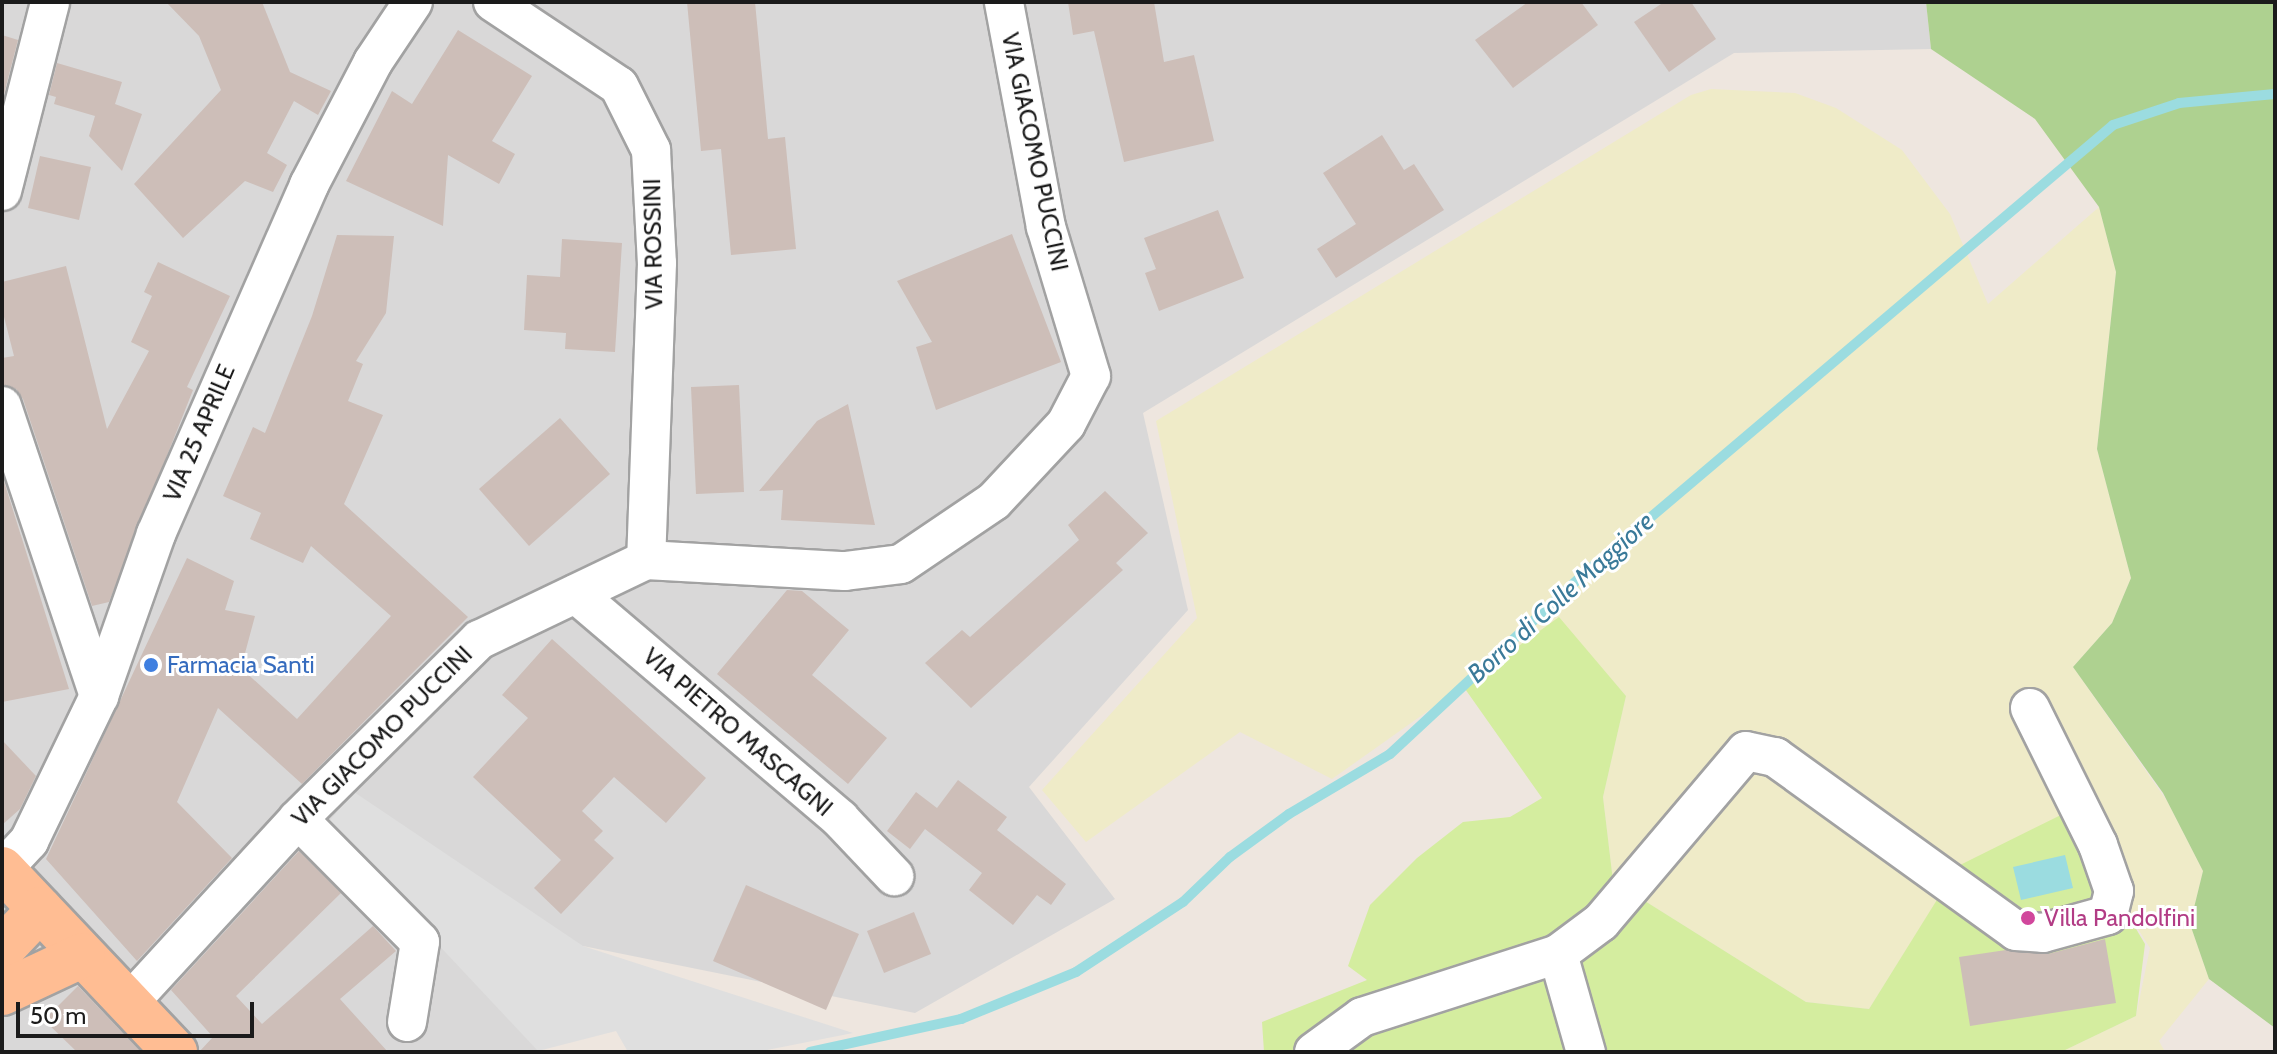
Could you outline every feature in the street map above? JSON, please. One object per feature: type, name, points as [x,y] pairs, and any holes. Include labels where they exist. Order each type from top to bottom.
[{"type":"main road","points":[[2,870],[175,1052]]},
{"type":"main road","points":[[2,949],[40,909]]},
{"type":"main road","points":[[2,993],[83,955]]},
{"type":"street","points":[[2,191],[50,2]]},
{"type":"street","name":"VIA 25 APRILE","points":[[2,870],[29,841],[99,696],[156,534],[309,185],[373,62],[413,2]]},
{"type":"street","name":"VIA ROSSINI","points":[[493,2],[619,86],[651,150],[657,263],[646,560]]},
{"type":"street","name":"VIA GIACOMO PUCCINI","points":[[128,1004],[298,819],[479,640],[646,560],[845,571],[901,564],[994,501],[1066,424],[1091,376],[1046,227],[1004,2]]},
{"type":"street","points":[[2,406],[99,696]]},
{"type":"street","name":"VIA PIETRO MASCAGNI","points":[[576,594],[840,819],[894,876]]},
{"type":"street","points":[[1314,1052],[1362,1017],[1558,954],[1601,922],[1746,751],[1775,757],[2016,931],[2043,933],[2108,915],[2114,891],[2098,845],[2030,708]]},
{"type":"street","points":[[298,819],[420,942],[407,1022]]},
{"type":"street","points":[[1558,954],[1586,1052]]},
{"type":"shaded area","points":[[2,2],[1926,2],[1931,49],[1734,53],[1143,413],[1188,610],[1029,787],[1115,899],[915,1013],[583,946],[505,968],[538,1052],[2,1052]]},
{"type":"shaded area","points":[[1711,89],[1795,93],[1836,108],[1902,150],[1950,214],[1988,304],[2099,207],[2116,272],[2097,449],[2131,578],[2112,623],[2073,667],[2167,801],[2203,871],[2190,924],[2209,979],[2159,1041],[2165,1052],[2061,1052],[2136,1016],[2150,948],[2114,891],[1958,867],[1869,1009],[1806,1002],[1613,881],[1603,797],[1626,696],[1559,618],[1332,779],[1240,732],[1086,842],[1042,790],[1197,618],[1156,421],[1691,95]]},
{"type":"shaded area","points":[[354,792],[583,946],[853,1033],[757,1052],[628,1052],[616,1031],[538,1051],[326,825]]},
{"type":"green space","points":[[1926,2],[2275,2],[2275,1028],[2209,979],[2190,924],[2203,871],[2163,793],[2073,667],[2112,623],[2131,578],[2097,449],[2116,272],[2099,207],[2035,119],[1931,49]]},
{"type":"green space","name":"Villa Pandolfini","points":[[1559,617],[1626,696],[1603,797],[1613,881],[1806,1002],[1869,1009],[1958,866],[2067,812],[2145,944],[2136,1016],[2061,1052],[1264,1052],[1262,1022],[1367,980],[1348,966],[1370,905],[1417,858],[1463,822],[1510,817],[1542,798],[1463,686]]},
{"type":"water","points":[[2065,855],[2073,888],[2021,900],[2013,867]]},
{"type":"building","points":[[166,2],[262,2],[290,72],[331,91],[318,115],[294,101],[267,153],[287,165],[273,192],[245,181],[183,238],[134,184],[221,90],[199,36]]},
{"type":"building","points":[[687,2],[755,2],[768,139],[785,137],[796,249],[731,255],[721,149],[701,151]]},
{"type":"building","points":[[1068,2],[1154,2],[1164,62],[1194,55],[1214,141],[1124,162],[1094,31],[1073,35]]},
{"type":"building","points":[[1528,2],[1581,2],[1598,25],[1513,88],[1475,40]]},
{"type":"building","points":[[1664,2],[1691,2],[1716,39],[1669,72],[1634,22]]},
{"type":"building","points":[[458,30],[532,76],[492,141],[515,154],[499,184],[448,155],[443,226],[346,181],[392,91],[412,104]]},
{"type":"building","points":[[2,35],[18,40],[2,102]]},
{"type":"building","points":[[57,63],[122,82],[115,104],[142,114],[122,171],[89,136],[95,116],[54,104],[56,97],[49,95]]},
{"type":"building","points":[[1382,135],[1404,170],[1414,164],[1444,210],[1336,278],[1317,249],[1356,224],[1323,173]]},
{"type":"building","points":[[40,156],[91,167],[79,220],[28,208]]},
{"type":"building","points":[[1218,210],[1244,278],[1159,311],[1145,273],[1156,269],[1144,238]]},
{"type":"building","points":[[1012,234],[1061,362],[936,410],[916,347],[932,342],[897,281]]},
{"type":"building","points":[[337,235],[394,236],[386,313],[356,361],[363,364],[348,401],[383,415],[344,504],[468,617],[302,784],[218,708],[177,802],[232,858],[137,961],[46,859],[187,558],[234,581],[225,610],[255,616],[241,668],[297,719],[391,616],[311,546],[303,563],[250,539],[261,513],[223,496],[253,427],[265,433],[312,316]]},
{"type":"building","points":[[562,239],[622,243],[615,352],[565,349],[566,333],[524,330],[527,275],[560,277]]},
{"type":"building","points":[[158,262],[230,296],[187,387],[193,390],[109,602],[92,606],[23,399],[16,389],[2,385],[2,358],[14,356],[2,309],[2,282],[66,266],[107,429],[149,351],[131,342],[152,296],[144,292]]},
{"type":"building","points":[[739,385],[744,492],[696,494],[691,387]]},
{"type":"building","points":[[848,404],[875,525],[781,520],[783,490],[759,491],[817,421]]},
{"type":"building","points":[[560,418],[610,474],[529,546],[479,489]]},
{"type":"building","points":[[2,475],[69,689],[2,702]]},
{"type":"building","points":[[1105,491],[1148,533],[1116,563],[1123,570],[971,708],[925,663],[962,630],[970,637],[1079,540],[1068,525]]},
{"type":"building","points":[[787,590],[802,591],[849,630],[812,675],[887,738],[848,784],[717,674]]},
{"type":"building","points":[[552,639],[706,778],[666,823],[614,777],[582,811],[603,831],[594,840],[614,858],[561,914],[534,888],[561,860],[473,777],[528,718],[502,695]]},
{"type":"building","points":[[2,740],[36,776],[20,809],[2,825]]},
{"type":"building","points":[[958,780],[1007,817],[997,830],[1066,884],[1051,905],[1037,895],[1013,925],[969,890],[982,873],[925,829],[910,849],[887,831],[916,792],[937,808]]},
{"type":"building","points":[[299,851],[341,893],[236,996],[262,1024],[373,926],[396,951],[340,999],[388,1052],[199,1052],[213,1037],[171,990]]},
{"type":"building","points":[[746,885],[859,934],[826,1010],[713,961]]},
{"type":"building","points":[[914,912],[931,954],[884,973],[867,931]]},
{"type":"building","points":[[2105,939],[2116,1003],[1970,1026],[1959,957],[2006,950],[2048,954]]},
{"type":"building","points":[[78,986],[141,1052],[77,1052],[44,1020]]},
{"type":"waterway","name":"Borro di Colle Maggiore","points":[[810,1052],[961,1019],[1076,972],[1183,902],[1230,857],[1289,814],[1390,754],[1585,573],[2113,125],[2179,103],[2275,94]]},
{"type":"place","name":"Farmacia Santi","points":[[151,665]]},
{"type":"place","name":"Villa Pandolfini","points":[[2028,918]]}]
